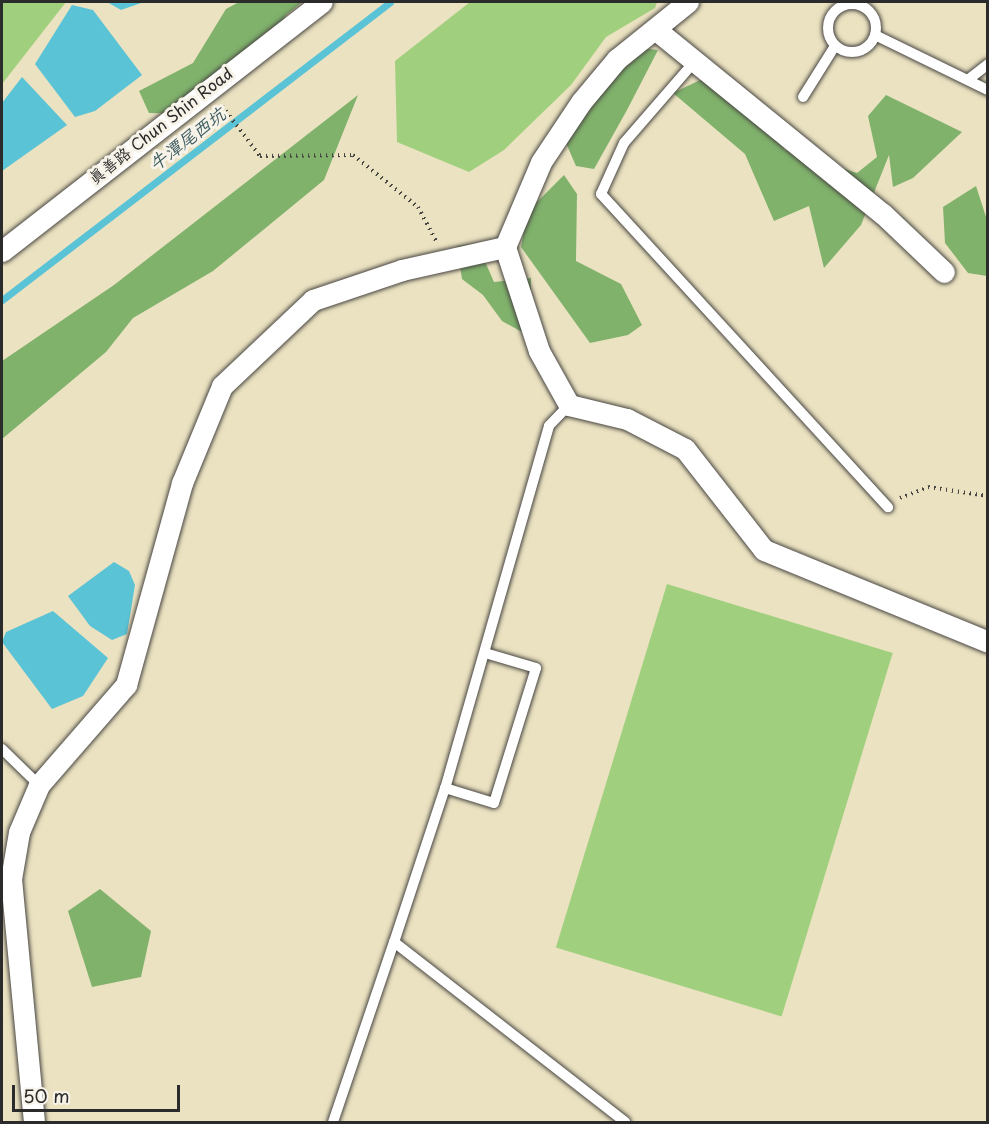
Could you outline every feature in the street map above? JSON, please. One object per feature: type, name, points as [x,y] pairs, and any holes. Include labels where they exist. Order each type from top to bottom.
[{"type":"street","name":"真善路 Chun Shin Road","points":[[2,251],[322,2]]},
{"type":"street","points":[[688,2],[617,59],[557,135],[505,247],[539,351],[569,405],[627,419],[685,449],[764,550],[987,642]]},
{"type":"street","points":[[655,29],[883,214],[944,272]]},
{"type":"street","points":[[34,1122],[11,879],[19,832],[39,785],[126,686],[182,483],[222,386],[313,300],[447,260],[505,247]]},
{"type":"lane","points":[[850,3],[865,7],[874,19],[875,35],[859,51],[835,46],[827,23],[833,5],[850,3]]},
{"type":"lane","points":[[875,35],[969,79],[987,90]]},
{"type":"lane","points":[[803,97],[835,46]]},
{"type":"lane","points":[[695,61],[624,143],[602,194],[886,506]]},
{"type":"lane","points":[[969,79],[987,64]]},
{"type":"lane","points":[[333,1122],[445,788],[549,426],[569,405]]},
{"type":"lane","points":[[445,788],[494,803],[536,668],[485,653]]},
{"type":"lane","points":[[2,748],[39,785]]},
{"type":"lane","points":[[394,942],[625,1122]]},
{"type":"path","points":[[218,101],[260,156],[353,155],[418,207],[447,260]]},
{"type":"path","points":[[886,506],[928,487],[987,496]]},
{"type":"green space","points":[[2,2],[66,2],[2,84]]},
{"type":"green space","points":[[239,2],[302,2],[286,15],[256,63],[195,114],[149,113],[139,91],[193,63],[226,9]]},
{"type":"green space","points":[[470,2],[657,2],[655,8],[606,37],[571,85],[504,150],[469,172],[397,142],[395,61]]},
{"type":"green space","points":[[641,48],[658,50],[627,110],[594,169],[576,166],[566,143],[595,69]]},
{"type":"green space","points":[[721,70],[785,150],[857,173],[877,157],[868,116],[886,95],[962,132],[913,178],[893,187],[889,155],[861,225],[824,268],[809,206],[774,221],[745,154],[673,93]]},
{"type":"green space","points":[[358,95],[324,180],[213,271],[133,318],[106,352],[2,439],[2,361],[114,285]]},
{"type":"green space","points":[[564,175],[577,194],[576,261],[621,284],[642,325],[628,335],[590,343],[521,247],[527,212]]},
{"type":"green space","points":[[976,186],[987,220],[987,276],[968,273],[945,243],[943,207]]},
{"type":"green space","points":[[477,243],[494,282],[531,278],[531,337],[502,321],[483,295],[462,279],[457,246]]},
{"type":"green space","points":[[667,584],[893,653],[782,1016],[556,947]]},
{"type":"green space","points":[[100,889],[151,931],[141,977],[92,987],[68,911]]},
{"type":"water","points":[[107,2],[144,2],[121,10]]},
{"type":"water","points":[[72,5],[93,10],[142,75],[95,111],[75,117],[35,64]]},
{"type":"water","points":[[22,77],[67,125],[2,171],[2,103]]},
{"type":"water","points":[[114,562],[129,571],[135,585],[127,634],[112,640],[90,626],[68,596]]},
{"type":"water","points":[[53,611],[108,658],[83,696],[52,709],[2,642],[6,632]]},
{"type":"waterway","name":"牛潭尾西坑","points":[[2,300],[390,2]]}]
